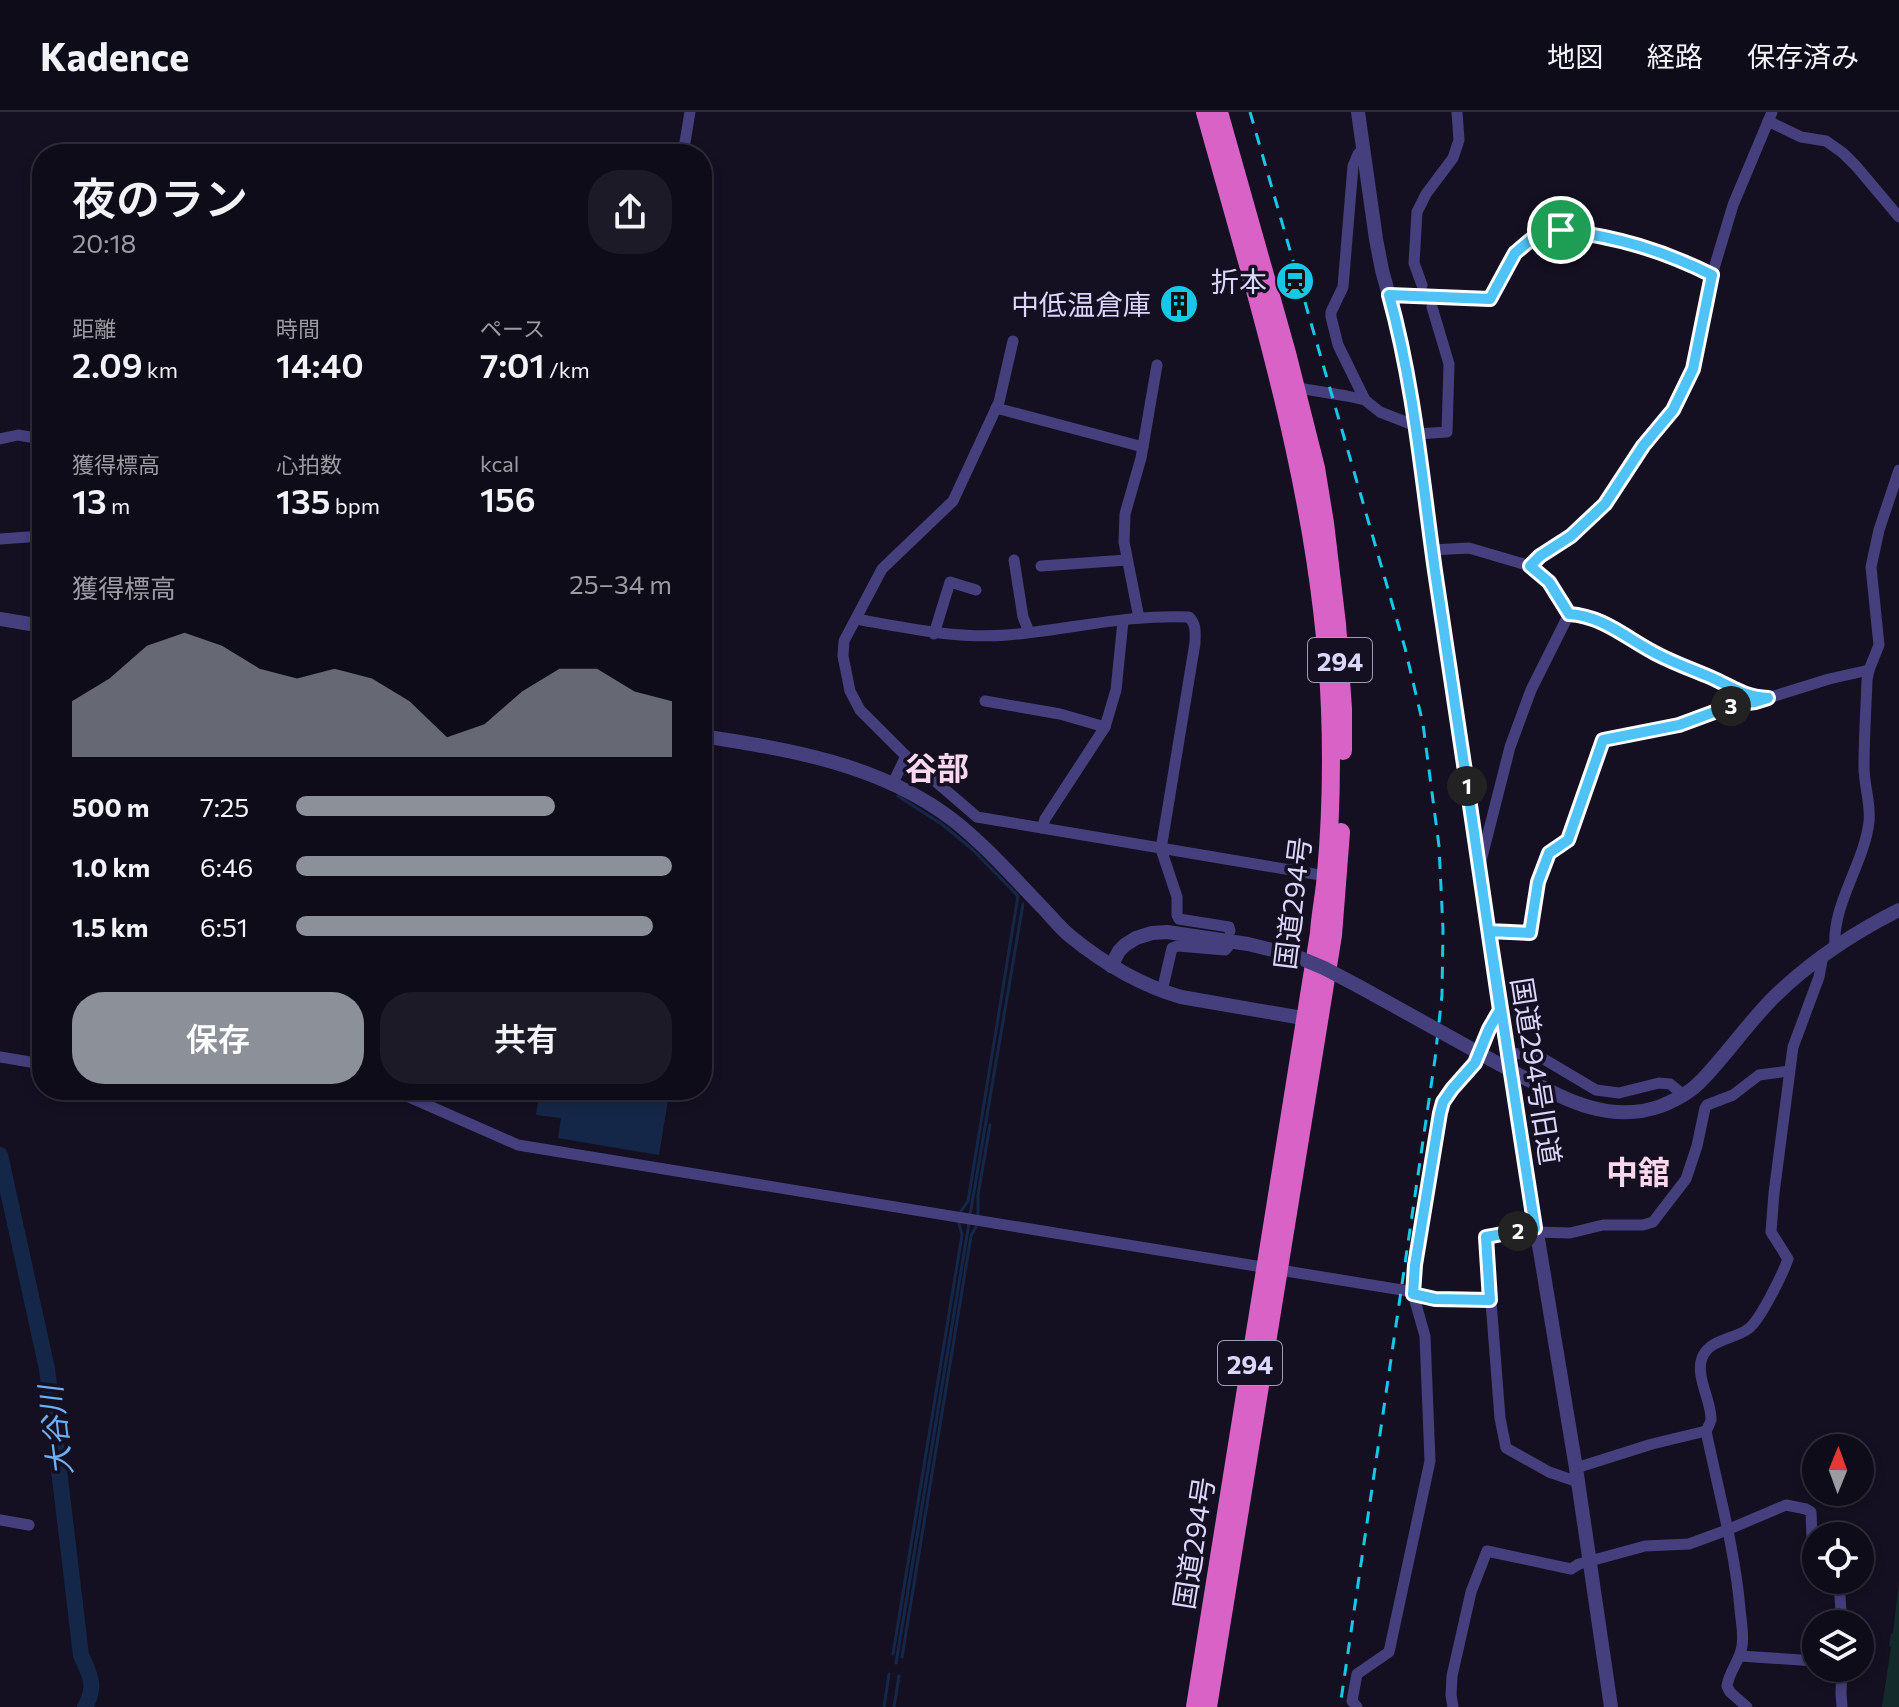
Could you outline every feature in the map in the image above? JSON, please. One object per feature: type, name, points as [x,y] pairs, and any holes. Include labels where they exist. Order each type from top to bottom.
[{"type":"highway","name":"国道294号","points":[[1205,112],[1316,468],[1337,624],[1343,709],[1339,878],[1333,935],[1312,1020]]},
{"type":"highway","name":"国道294号","points":[[1195,1707],[1312,1020],[1326,876],[1331,752],[1324,626],[1288,386],[1219,112]]},
{"type":"highway","name":"国道294号","points":[[1208,1707],[1271,1270]]},
{"type":"street","points":[[685,144],[690,112]]},
{"type":"street","name":"国道294号旧道","points":[[1358,112],[1376,239],[1401,340],[1417,430],[1500,1010],[1577,1475],[1611,1707]]},
{"type":"street","points":[[1419,290],[1414,263],[1417,212],[1426,194],[1453,158],[1459,140],[1457,112]]},
{"type":"street","points":[[1530,566],[1571,536],[1605,504],[1643,446],[1673,410],[1693,369],[1712,275],[1733,205],[1770,116],[1801,137],[1826,141],[1843,153],[1899,217]]},
{"type":"street","points":[[1363,150],[1353,166],[1343,287],[1331,312],[1338,345],[1365,400],[1380,412],[1417,430],[1447,432],[1449,364],[1432,307]]},
{"type":"street","points":[[1389,295],[1419,290],[1490,299],[1515,253],[1534,237],[1561,230],[1598,234],[1647,247],[1712,275]]},
{"type":"street","points":[[1013,341],[996,408],[953,501],[882,569],[844,641],[843,656],[850,691],[860,710],[906,756],[977,817],[1326,876]]},
{"type":"street","points":[[1139,618],[1124,542],[1125,514],[1143,447],[1157,365]]},
{"type":"street","points":[[1288,386],[1365,400]]},
{"type":"street","points":[[996,408],[1143,447]]},
{"type":"street","points":[[0,439],[18,435],[32,437]]},
{"type":"street","points":[[1747,1707],[1727,1686],[1743,1643],[1736,1573],[1706,1431],[1711,1420],[1700,1369],[1702,1356],[1711,1347],[1751,1328],[1780,1279],[1788,1259],[1771,1232],[1789,1071],[1793,1047],[1866,838],[1870,809],[1864,771],[1869,670],[1879,645],[1871,567],[1879,530],[1899,470]]},
{"type":"street","points":[[0,539],[32,537]]},
{"type":"street","points":[[1432,550],[1469,548],[1530,566],[1549,582],[1569,614]]},
{"type":"street","points":[[1014,560],[1023,617],[1029,632]]},
{"type":"street","points":[[1041,566],[1127,560]]},
{"type":"street","points":[[934,634],[950,582],[976,590]]},
{"type":"street","points":[[1479,870],[1510,747],[1531,690],[1569,614]]},
{"type":"street","points":[[1569,614],[1598,620],[1654,653],[1740,694],[1768,698]]},
{"type":"street","points":[[856,619],[934,634],[1005,635],[1139,618],[1189,617],[1195,628],[1195,643],[1161,849],[1177,897],[1179,919],[1229,927],[1230,931]]},
{"type":"street","points":[[0,619],[32,624]]},
{"type":"street","points":[[1042,828],[1105,727],[1116,690],[1123,621]]},
{"type":"street","points":[[1489,931],[1530,933],[1538,882],[1549,853],[1568,840],[1603,740],[1679,725],[1733,705],[1755,702],[1869,670]]},
{"type":"street","points":[[985,701],[1060,714],[1105,727]]},
{"type":"street","points":[[712,738],[812,756],[893,783],[935,808],[984,846],[1069,935],[1111,966],[1162,991],[1312,1020]]},
{"type":"street","points":[[893,783],[906,756]]},
{"type":"street","points":[[1111,966],[1119,951],[1136,938],[1167,932],[1248,944],[1293,955],[1348,980],[1561,1097],[1581,1106],[1615,1113],[1651,1110],[1684,1095],[1700,1082],[1773,998],[1829,951],[1899,910]]},
{"type":"street","points":[[1162,991],[1172,948],[1225,950],[1228,947]]},
{"type":"street","points":[[1357,1707],[1352,1701],[1357,1674],[1389,1652],[1430,1461],[1425,1336],[1413,1294],[1415,1265],[1443,1102],[1475,1063],[1500,1010]]},
{"type":"street","points":[[1507,1053],[1537,1055],[1606,1093],[1619,1093],[1659,1083],[1670,1084],[1684,1095]]},
{"type":"street","points":[[3,1057],[32,1062]]},
{"type":"street","points":[[1706,1431],[1652,1444],[1577,1475],[1549,1472],[1506,1448],[1500,1418],[1486,1237],[1535,1230],[1570,1233],[1603,1225],[1653,1222],[1686,1179],[1705,1108],[1733,1095],[1759,1075],[1789,1071]]},
{"type":"street","points":[[416,1100],[518,1145],[1402,1290],[1435,1299],[1490,1300]]},
{"type":"street","points":[[1453,1707],[1452,1676],[1471,1592],[1487,1551],[1571,1569],[1645,1546],[1689,1544],[1786,1505],[1811,1512],[1811,1522]]},
{"type":"street","points":[[0,1520],[29,1525]]},
{"type":"street","points":[[1740,1656],[1802,1660]]},
{"type":"street","points":[[1841,1682],[1842,1707]]},
{"type":"green space","points":[[1899,1582],[1899,1707],[1882,1707],[1889,1646]]},
{"type":"water","points":[[538,1100],[668,1100],[659,1155],[558,1138],[561,1118],[536,1115]]},
{"type":"waterway","points":[[898,796],[943,825],[973,850],[1018,896],[968,1201],[961,1211]]},
{"type":"waterway","points":[[970,1215],[1023,904]]},
{"type":"waterway","points":[[978,1214],[978,1195],[990,1125]]},
{"type":"waterway","name":"大谷川","points":[[0,1155],[47,1369],[81,1655],[91,1681],[91,1693],[85,1707]]},
{"type":"waterway","points":[[893,1654],[962,1235],[959,1223]]},
{"type":"waterway","points":[[896,1663],[969,1223]]},
{"type":"waterway","points":[[902,1657],[971,1236],[976,1227]]},
{"type":"waterway","points":[[884,1707],[889,1674]]},
{"type":"waterway","points":[[894,1707],[899,1676]]},
{"type":"railway","points":[[1250,112],[1405,648],[1423,724],[1439,846],[1442,995],[1435,1059],[1340,1707]]},
{"type":"place","name":"折本","points":[[1295,281]]},
{"type":"place","name":"中低温倉庫","points":[[1179,304]]},
{"type":"district","name":"谷部","points":[[937,767]]},
{"type":"district","name":"中舘","points":[[1638,1171]]},
{"type":"route","points":[[1561,230],[1598,234],[1647,247],[1712,275],[1693,369],[1673,410],[1643,446],[1605,504],[1571,536],[1553,546],[1530,566],[1549,582],[1569,614],[1598,620],[1654,653],[1740,694],[1768,698],[1733,705],[1679,725],[1603,740],[1568,840],[1549,853],[1538,882],[1530,933],[1489,931],[1535,1228],[1486,1237],[1490,1300],[1435,1299],[1413,1294],[1440,1113],[1452,1089],[1475,1063],[1500,1010],[1417,434],[1401,340],[1389,295],[1490,299],[1515,253],[1534,237],[1561,230]]}]
